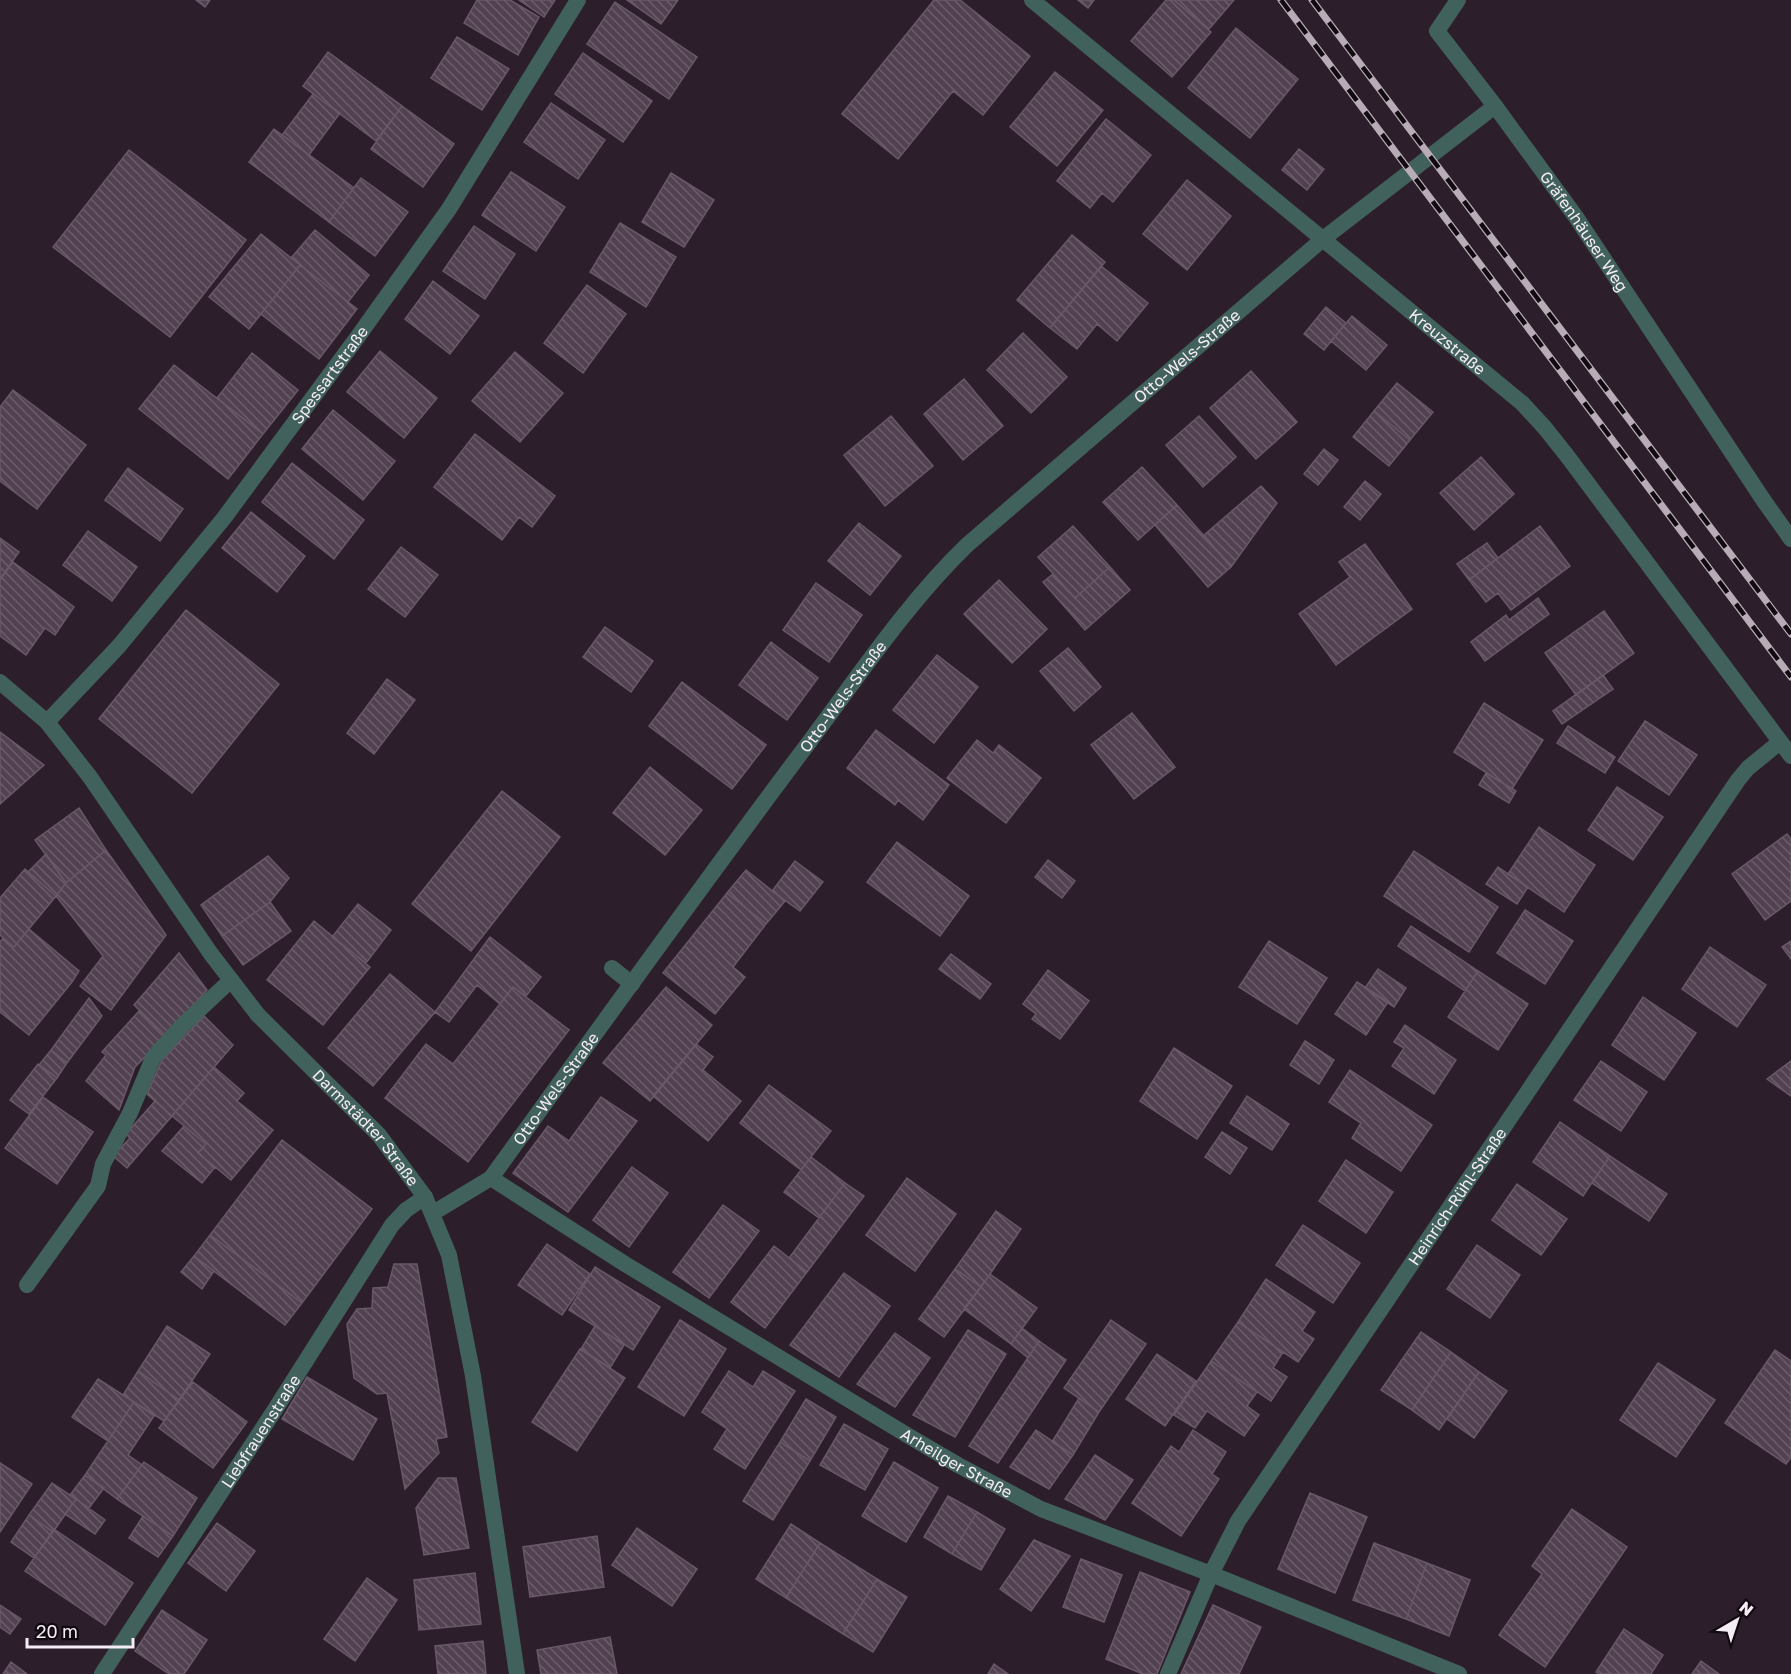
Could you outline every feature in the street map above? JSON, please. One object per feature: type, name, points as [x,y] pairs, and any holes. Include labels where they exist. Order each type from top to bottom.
[{"type":"street","name":"Spessartstraße","points":[[47,722],[119,646],[217,527],[345,354],[449,209],[578,0]]},
{"type":"street","name":"Kreuzstraße","points":[[1032,0],[1522,403],[1545,428],[1791,756]]},
{"type":"street","name":"Gräfenhäuser Weg","points":[[1458,0],[1437,31],[1576,217],[1764,501],[1791,538]]},
{"type":"street","points":[[1323,239],[1495,106]]},
{"type":"street","name":"Otto-Wels-Straße","points":[[433,1213],[491,1178],[756,813],[904,616],[947,565],[1323,239]]},
{"type":"street","name":"Darmstädter Straße","points":[[0,682],[47,722],[90,777],[211,954],[258,1015],[345,1104],[379,1135],[425,1197],[449,1255],[473,1376],[517,1674]]},
{"type":"street","name":"Heinrich-Rühl-Straße","points":[[1168,1674],[1211,1574],[1239,1521],[1732,789],[1748,768],[1780,741]]},
{"type":"street","points":[[612,968],[632,984]]},
{"type":"street","points":[[27,1285],[99,1186],[103,1164],[130,1113],[153,1058],[183,1025],[231,980]]},
{"type":"street","name":"Arheilger Straße","points":[[491,1178],[625,1264],[958,1465],[1041,1509],[1211,1574],[1459,1674]]},
{"type":"street","name":"Liebfrauenstraße","points":[[102,1674],[276,1408],[392,1225],[406,1210],[425,1197]]},
{"type":"building","points":[[196,0],[210,0],[205,7]]},
{"type":"building","points":[[477,0],[510,0],[539,17],[518,55],[464,23]]},
{"type":"building","points":[[519,0],[555,0],[544,17]]},
{"type":"building","points":[[627,0],[678,0],[661,24]]},
{"type":"building","points":[[934,0],[960,0],[1030,56],[983,115],[953,91],[898,159],[842,114]]},
{"type":"building","points":[[1078,0],[1094,0],[1088,8]]},
{"type":"building","points":[[1166,0],[1174,0],[1211,32],[1172,77],[1131,41]]},
{"type":"building","points":[[1174,0],[1234,0],[1209,29]]},
{"type":"building","points":[[615,2],[697,57],[669,99],[587,44]]},
{"type":"building","points":[[1236,28],[1298,79],[1250,138],[1188,88]]},
{"type":"building","points":[[457,37],[509,69],[482,110],[431,78]]},
{"type":"building","points":[[328,52],[402,106],[376,141],[303,86]]},
{"type":"building","points":[[583,53],[652,101],[623,142],[555,94]]},
{"type":"building","points":[[1055,72],[1103,110],[1057,166],[1010,127]]},
{"type":"building","points":[[313,94],[340,113],[309,155],[282,135]]},
{"type":"building","points":[[551,103],[605,140],[578,179],[524,142]]},
{"type":"building","points":[[402,106],[454,144],[423,187],[371,149]]},
{"type":"building","points":[[1106,119],[1151,155],[1113,202],[1102,193],[1090,208],[1057,181]]},
{"type":"building","points":[[274,129],[354,188],[329,222],[249,162]]},
{"type":"building","points":[[1299,149],[1324,169],[1307,190],[1282,170]]},
{"type":"building","points":[[129,150],[246,240],[170,337],[53,247]]},
{"type":"building","points":[[511,172],[565,207],[536,251],[482,215]]},
{"type":"building","points":[[671,173],[714,200],[684,247],[642,222]]},
{"type":"building","points":[[361,178],[408,212],[375,256],[329,222]]},
{"type":"building","points":[[1187,180],[1231,216],[1187,270],[1143,234]]},
{"type":"building","points":[[620,223],[676,257],[646,307],[590,272]]},
{"type":"building","points":[[474,226],[515,254],[485,299],[443,271]]},
{"type":"building","points":[[315,230],[369,275],[348,302],[291,258]]},
{"type":"building","points":[[261,234],[300,265],[249,329],[209,297]]},
{"type":"building","points":[[1072,235],[1105,262],[1050,328],[1017,300]]},
{"type":"building","points":[[300,265],[357,309],[319,359],[261,314]]},
{"type":"building","points":[[1101,266],[1148,303],[1117,341],[1097,324],[1077,349],[1050,328]]},
{"type":"building","points":[[433,281],[479,316],[450,354],[405,319]]},
{"type":"building","points":[[587,285],[626,314],[583,373],[544,343]]},
{"type":"building","points":[[1326,307],[1346,323],[1324,350],[1304,334]]},
{"type":"building","points":[[1352,316],[1387,345],[1366,370],[1331,341]]},
{"type":"building","points":[[1023,333],[1067,377],[1031,413],[987,370]]},
{"type":"building","points":[[380,351],[437,398],[404,438],[347,392]]},
{"type":"building","points":[[515,352],[563,393],[520,442],[472,401]]},
{"type":"building","points":[[252,353],[298,390],[263,434],[217,398]]},
{"type":"building","points":[[174,365],[263,434],[228,479],[139,409]]},
{"type":"building","points":[[1251,371],[1297,422],[1256,459],[1210,408]]},
{"type":"building","points":[[964,379],[1003,426],[963,460],[924,414]]},
{"type":"building","points":[[1397,383],[1433,412],[1410,440],[1374,411]]},
{"type":"building","points":[[13,390],[86,445],[37,509],[0,481],[0,407]]},
{"type":"building","points":[[333,410],[395,461],[363,500],[302,449]]},
{"type":"building","points":[[1374,411],[1410,440],[1389,466],[1353,437]]},
{"type":"building","points":[[891,416],[933,466],[885,506],[844,455]]},
{"type":"building","points":[[1199,416],[1236,457],[1203,487],[1166,445]]},
{"type":"building","points":[[475,434],[555,496],[532,527],[519,517],[502,540],[434,487]]},
{"type":"building","points":[[1324,449],[1338,460],[1318,485],[1304,474]]},
{"type":"building","points":[[1481,457],[1514,494],[1474,530],[1440,493]]},
{"type":"building","points":[[292,463],[364,520],[334,559],[262,502]]},
{"type":"building","points":[[1142,467],[1177,505],[1138,540],[1103,502]]},
{"type":"building","points":[[128,468],[183,509],[160,541],[105,500]]},
{"type":"building","points":[[1365,481],[1381,494],[1360,520],[1344,507]]},
{"type":"building","points":[[1261,486],[1277,503],[1231,567],[1204,535]]},
{"type":"building","points":[[1177,505],[1231,567],[1208,587],[1155,525]]},
{"type":"building","points":[[251,512],[305,556],[277,592],[222,548]]},
{"type":"building","points":[[859,523],[901,556],[870,595],[828,561]]},
{"type":"building","points":[[1073,526],[1110,567],[1075,598],[1038,557]]},
{"type":"building","points":[[1540,526],[1570,566],[1511,610],[1498,593],[1486,602],[1469,580]]},
{"type":"building","points":[[88,531],[137,567],[112,601],[63,565]]},
{"type":"building","points":[[0,538],[19,552],[0,579]]},
{"type":"building","points":[[1487,543],[1498,558],[1469,580],[1457,564]]},
{"type":"building","points":[[1365,544],[1412,609],[1336,665],[1299,614],[1350,577],[1339,562]]},
{"type":"building","points":[[401,547],[438,575],[405,617],[368,589]]},
{"type":"building","points":[[13,562],[74,607],[55,635],[45,628],[26,655],[0,636],[0,580]]},
{"type":"building","points":[[1110,567],[1130,590],[1085,630],[1043,582],[1053,574],[1075,598]]},
{"type":"building","points":[[999,580],[1047,629],[1012,663],[964,614]]},
{"type":"building","points":[[816,583],[862,615],[829,662],[783,630]]},
{"type":"building","points":[[1538,598],[1549,614],[1485,661],[1471,642],[1506,615],[1509,620]]},
{"type":"building","points":[[186,610],[279,684],[192,793],[99,719]]},
{"type":"building","points":[[1604,611],[1634,653],[1576,695],[1545,653]]},
{"type":"building","points":[[605,627],[653,661],[631,692],[583,657]]},
{"type":"building","points":[[771,642],[818,678],[787,720],[739,685]]},
{"type":"building","points":[[1068,648],[1101,687],[1074,711],[1040,671]]},
{"type":"building","points":[[937,655],[978,687],[934,743],[893,710]]},
{"type":"building","points":[[1603,675],[1613,689],[1562,724],[1553,711]]},
{"type":"building","points":[[387,679],[415,700],[374,754],[347,733]]},
{"type":"building","points":[[682,682],[766,745],[732,789],[649,726]]},
{"type":"building","points":[[1484,703],[1543,740],[1512,789],[1454,752]]},
{"type":"building","points":[[1132,713],[1175,767],[1134,799],[1091,745]]},
{"type":"building","points":[[1645,721],[1697,755],[1669,795],[1618,761]]},
{"type":"building","points":[[1568,726],[1615,757],[1605,773],[1557,743]]},
{"type":"building","points":[[876,730],[949,785],[923,820],[898,800],[895,805],[847,768]]},
{"type":"building","points":[[0,732],[44,765],[0,804]]},
{"type":"building","points":[[977,740],[993,753],[999,745],[1041,778],[1006,823],[947,778]]},
{"type":"building","points":[[650,767],[702,810],[665,855],[613,813]]},
{"type":"building","points":[[1486,773],[1516,791],[1509,803],[1479,785]]},
{"type":"building","points":[[1617,787],[1663,817],[1633,860],[1588,830]]},
{"type":"building","points":[[502,791],[560,837],[471,951],[412,904]]},
{"type":"building","points":[[79,808],[106,850],[66,883],[35,840]]},
{"type":"building","points":[[1539,827],[1595,865],[1564,912],[1508,874]]},
{"type":"building","points":[[1787,834],[1791,839],[1791,901],[1765,920],[1732,874]]},
{"type":"building","points":[[897,842],[969,896],[940,936],[867,882]]},
{"type":"building","points":[[106,850],[166,935],[111,1010],[80,986],[103,956],[56,896],[66,883]]},
{"type":"building","points":[[1414,851],[1498,907],[1469,952],[1384,896]]},
{"type":"building","points":[[46,854],[66,883],[56,896],[28,872]]},
{"type":"building","points":[[268,856],[289,878],[270,902],[222,936],[201,905]]},
{"type":"building","points":[[1048,860],[1075,881],[1062,898],[1035,877]]},
{"type":"building","points":[[795,861],[823,882],[800,911],[772,891]]},
{"type":"building","points":[[1498,867],[1528,887],[1517,904],[1486,884]]},
{"type":"building","points":[[25,869],[56,896],[14,947],[0,935],[0,898]]},
{"type":"building","points":[[746,870],[785,901],[766,924],[727,893]]},
{"type":"building","points":[[727,893],[766,924],[733,967],[745,977],[715,1014],[663,973]]},
{"type":"building","points":[[270,902],[291,931],[243,965],[222,936]]},
{"type":"building","points":[[358,904],[391,930],[366,963],[332,937]]},
{"type":"building","points":[[1525,910],[1573,941],[1545,984],[1497,953]]},
{"type":"building","points":[[314,921],[370,967],[323,1025],[267,980]]},
{"type":"building","points":[[1411,926],[1478,971],[1465,991],[1398,946]]},
{"type":"building","points":[[29,929],[79,971],[29,1035],[0,1012],[0,942],[3,938],[14,947]]},
{"type":"building","points":[[490,937],[541,977],[526,996],[513,987],[500,1004],[477,985],[449,1022],[435,1012]]},
{"type":"building","points":[[1269,941],[1327,978],[1297,1024],[1239,987]]},
{"type":"building","points":[[1791,941],[1791,959],[1782,947]]},
{"type":"building","points":[[1710,947],[1766,985],[1737,1027],[1682,989]]},
{"type":"building","points":[[179,953],[207,990],[166,1036],[134,1005]]},
{"type":"building","points":[[951,954],[991,984],[980,999],[939,969]]},
{"type":"building","points":[[1378,969],[1406,988],[1394,1007],[1365,988]]},
{"type":"building","points":[[1048,970],[1089,1001],[1060,1039],[1032,1019],[1036,1014],[1023,1004]]},
{"type":"building","points":[[1478,971],[1528,1004],[1498,1050],[1448,1017]]},
{"type":"building","points":[[390,974],[435,1012],[373,1086],[328,1048]]},
{"type":"building","points":[[1357,982],[1388,1002],[1366,1035],[1335,1014]]},
{"type":"building","points":[[513,987],[569,1030],[468,1162],[385,1098],[426,1044],[453,1064]]},
{"type":"building","points":[[666,987],[712,1025],[650,1101],[603,1063]]},
{"type":"building","points":[[1643,997],[1696,1033],[1664,1080],[1612,1045]]},
{"type":"building","points":[[89,998],[102,1016],[67,1063],[51,1050]]},
{"type":"building","points":[[139,1011],[166,1036],[135,1067],[119,1110],[86,1081],[106,1055],[102,1052]]},
{"type":"building","points":[[204,1016],[233,1045],[172,1116],[147,1094],[162,1060]]},
{"type":"building","points":[[1405,1025],[1456,1060],[1434,1094],[1392,1066],[1404,1048],[1394,1042]]},
{"type":"building","points":[[1305,1041],[1334,1060],[1319,1084],[1290,1065]]},
{"type":"building","points":[[696,1044],[713,1057],[703,1070],[741,1101],[708,1141],[653,1096]]},
{"type":"building","points":[[1174,1048],[1232,1086],[1197,1139],[1140,1101]]},
{"type":"building","points":[[51,1050],[67,1063],[57,1078],[39,1065]]},
{"type":"building","points":[[1601,1061],[1647,1092],[1621,1131],[1574,1100]]},
{"type":"building","points":[[1791,1061],[1791,1096],[1767,1079]]},
{"type":"building","points":[[38,1064],[57,1078],[29,1114],[10,1100]]},
{"type":"building","points":[[214,1067],[244,1093],[237,1101],[273,1130],[231,1180],[198,1153],[206,1144],[172,1116]]},
{"type":"building","points":[[1350,1070],[1432,1125],[1401,1171],[1352,1138],[1361,1123],[1329,1102]]},
{"type":"building","points":[[769,1085],[831,1131],[801,1170],[740,1123]]},
{"type":"building","points":[[1247,1096],[1289,1124],[1272,1150],[1230,1123]]},
{"type":"building","points":[[43,1097],[93,1132],[57,1184],[5,1148]]},
{"type":"building","points":[[601,1097],[637,1121],[568,1212],[513,1173],[548,1126],[569,1141]]},
{"type":"building","points":[[155,1101],[172,1116],[127,1168],[113,1156],[130,1138],[126,1134]]},
{"type":"building","points":[[1560,1122],[1610,1156],[1583,1196],[1533,1162]]},
{"type":"building","points":[[184,1126],[206,1144],[198,1153],[215,1167],[202,1183],[162,1151]]},
{"type":"building","points":[[1222,1132],[1247,1148],[1230,1174],[1205,1157]]},
{"type":"building","points":[[282,1140],[372,1209],[302,1303],[210,1235]]},
{"type":"building","points":[[1610,1156],[1667,1194],[1649,1221],[1592,1183]]},
{"type":"building","points":[[811,1157],[845,1183],[819,1218],[784,1192]]},
{"type":"building","points":[[1346,1160],[1393,1192],[1366,1233],[1319,1201]]},
{"type":"building","points":[[632,1167],[668,1193],[629,1247],[593,1220]]},
{"type":"building","points":[[907,1178],[956,1214],[915,1271],[866,1235]]},
{"type":"building","points":[[845,1183],[864,1196],[807,1272],[789,1258]]},
{"type":"building","points":[[1517,1184],[1567,1219],[1541,1255],[1492,1220]]},
{"type":"building","points":[[723,1205],[759,1231],[709,1298],[673,1272]]},
{"type":"building","points":[[996,1211],[1021,1229],[981,1287],[955,1269]]},
{"type":"building","points":[[1303,1225],[1360,1263],[1333,1303],[1276,1265]]},
{"type":"building","points":[[210,1235],[302,1303],[285,1325],[194,1256]]},
{"type":"building","points":[[547,1244],[590,1274],[562,1315],[518,1285]]},
{"type":"building","points":[[1477,1245],[1520,1275],[1490,1318],[1447,1289]]},
{"type":"building","points":[[774,1246],[807,1272],[765,1328],[731,1302]]},
{"type":"building","points":[[194,1256],[214,1271],[202,1289],[181,1272]]},
{"type":"building","points":[[394,1264],[417,1264],[447,1437],[436,1439],[439,1453],[405,1489],[387,1393],[377,1394],[354,1378],[347,1324],[357,1309],[372,1308],[373,1288],[388,1287]]},
{"type":"building","points":[[595,1267],[660,1307],[633,1350],[569,1310]]},
{"type":"building","points":[[955,1269],[981,1287],[944,1337],[919,1319]]},
{"type":"building","points":[[844,1273],[890,1306],[839,1377],[790,1345]]},
{"type":"building","points":[[990,1274],[1037,1308],[1011,1344],[964,1309]]},
{"type":"building","points":[[1266,1279],[1315,1312],[1302,1331],[1314,1339],[1298,1362],[1238,1322]]},
{"type":"building","points":[[680,1320],[726,1349],[684,1416],[638,1387]]},
{"type":"building","points":[[1111,1320],[1146,1344],[1099,1412],[1064,1388]]},
{"type":"building","points":[[1238,1322],[1283,1352],[1273,1368],[1287,1377],[1271,1401],[1211,1361]]},
{"type":"building","points":[[167,1326],[210,1354],[179,1400],[138,1371]]},
{"type":"building","points":[[595,1326],[624,1345],[610,1368],[581,1349]]},
{"type":"building","points":[[1022,1328],[1039,1341],[1028,1358],[1011,1344]]},
{"type":"building","points":[[968,1330],[1006,1354],[955,1437],[913,1415]]},
{"type":"building","points":[[1421,1332],[1451,1352],[1412,1410],[1381,1390]]},
{"type":"building","points":[[895,1333],[930,1358],[895,1407],[857,1384]]},
{"type":"building","points":[[1039,1341],[1066,1360],[998,1463],[969,1446]]},
{"type":"building","points":[[580,1349],[625,1378],[577,1451],[532,1422]]},
{"type":"building","points":[[1775,1350],[1791,1361],[1791,1457],[1786,1464],[1725,1423]]},
{"type":"building","points":[[1451,1352],[1479,1372],[1439,1430],[1412,1410]]},
{"type":"building","points":[[1157,1354],[1196,1381],[1165,1426],[1126,1399]]},
{"type":"building","points":[[1211,1361],[1257,1392],[1247,1406],[1259,1415],[1244,1436],[1207,1411],[1195,1428],[1174,1415]]},
{"type":"building","points":[[1658,1363],[1715,1400],[1676,1457],[1620,1420]]},
{"type":"building","points":[[138,1371],[179,1400],[164,1421],[123,1395]]},
{"type":"building","points":[[729,1371],[753,1387],[763,1371],[795,1391],[745,1469],[714,1449],[727,1429],[702,1412]]},
{"type":"building","points":[[1479,1372],[1507,1391],[1474,1438],[1447,1419]]},
{"type":"building","points":[[307,1377],[377,1419],[353,1460],[282,1419]]},
{"type":"building","points":[[98,1379],[134,1402],[108,1441],[72,1417]]},
{"type":"building","points":[[193,1382],[247,1422],[213,1468],[159,1428]]},
{"type":"building","points":[[1079,1398],[1099,1412],[1073,1455],[1052,1442]]},
{"type":"building","points":[[806,1399],[836,1417],[810,1461],[780,1442]]},
{"type":"building","points":[[134,1402],[154,1416],[128,1455],[142,1465],[117,1499],[85,1475]]},
{"type":"building","points":[[844,1424],[888,1449],[865,1490],[820,1465]]},
{"type":"building","points":[[1036,1430],[1073,1455],[1049,1489],[1010,1467]]},
{"type":"building","points":[[1193,1430],[1226,1452],[1212,1474],[1219,1479],[1181,1536],[1132,1503],[1171,1446],[1179,1452]]},
{"type":"building","points":[[780,1442],[810,1461],[773,1520],[743,1501]]},
{"type":"building","points":[[1095,1455],[1133,1480],[1105,1520],[1065,1499]]},
{"type":"building","points":[[144,1462],[197,1498],[173,1536],[117,1499]]},
{"type":"building","points":[[894,1462],[938,1488],[906,1542],[862,1516]]},
{"type":"building","points":[[0,1463],[32,1484],[0,1532]]},
{"type":"building","points":[[85,1475],[104,1488],[89,1508],[70,1495]]},
{"type":"building","points":[[438,1478],[456,1478],[469,1548],[424,1555],[416,1508]]},
{"type":"building","points":[[52,1483],[76,1499],[53,1532],[29,1515]]},
{"type":"building","points":[[1310,1493],[1367,1517],[1335,1593],[1278,1569]]},
{"type":"building","points":[[948,1496],[977,1512],[952,1554],[924,1537]]},
{"type":"building","points":[[76,1499],[105,1520],[95,1534],[65,1514]]},
{"type":"building","points":[[1572,1509],[1627,1547],[1545,1667],[1499,1635],[1542,1574],[1532,1566]]},
{"type":"building","points":[[977,1512],[1005,1529],[981,1570],[952,1554]]},
{"type":"building","points":[[29,1515],[53,1532],[34,1558],[11,1542]]},
{"type":"building","points":[[143,1516],[173,1536],[158,1557],[129,1538]]},
{"type":"building","points":[[217,1523],[255,1551],[226,1591],[188,1563]]},
{"type":"building","points":[[791,1524],[820,1543],[786,1598],[756,1579]]},
{"type":"building","points":[[637,1528],[697,1569],[672,1606],[612,1565]]},
{"type":"building","points":[[54,1529],[133,1583],[105,1625],[25,1571]]},
{"type":"building","points":[[597,1536],[604,1587],[530,1597],[523,1547]]},
{"type":"building","points":[[1034,1540],[1070,1556],[1031,1611],[1000,1589]]},
{"type":"building","points":[[820,1543],[877,1579],[843,1634],[786,1598]]},
{"type":"building","points":[[1374,1543],[1427,1563],[1406,1619],[1353,1600]]},
{"type":"building","points":[[1081,1559],[1122,1575],[1104,1622],[1063,1607]]},
{"type":"building","points":[[1427,1563],[1470,1580],[1449,1636],[1406,1619]]},
{"type":"building","points":[[1140,1572],[1190,1592],[1157,1674],[1143,1674],[1106,1659]]},
{"type":"building","points":[[475,1573],[481,1624],[419,1630],[414,1580]]},
{"type":"building","points":[[367,1578],[397,1600],[355,1661],[324,1639]]},
{"type":"building","points":[[877,1579],[907,1597],[873,1652],[843,1634]]},
{"type":"building","points":[[0,1605],[21,1619],[10,1634],[0,1627]]},
{"type":"building","points":[[1213,1605],[1261,1627],[1239,1674],[1181,1674]]},
{"type":"building","points":[[162,1610],[207,1640],[184,1674],[169,1674],[135,1651]]},
{"type":"building","points":[[1624,1629],[1663,1655],[1651,1674],[1599,1674],[1596,1672]]},
{"type":"building","points":[[610,1637],[617,1674],[541,1674],[537,1650]]},
{"type":"building","points":[[483,1641],[486,1674],[438,1674],[435,1646]]},
{"type":"building","points":[[1701,1661],[1719,1674],[1692,1674]]},
{"type":"building","points":[[11,1662],[27,1674],[3,1674]]},
{"type":"building","points":[[994,1664],[1008,1674],[988,1674]]},
{"type":"railway","points":[[1281,0],[1791,677]]},
{"type":"railway","points":[[1312,0],[1791,634]]}]
